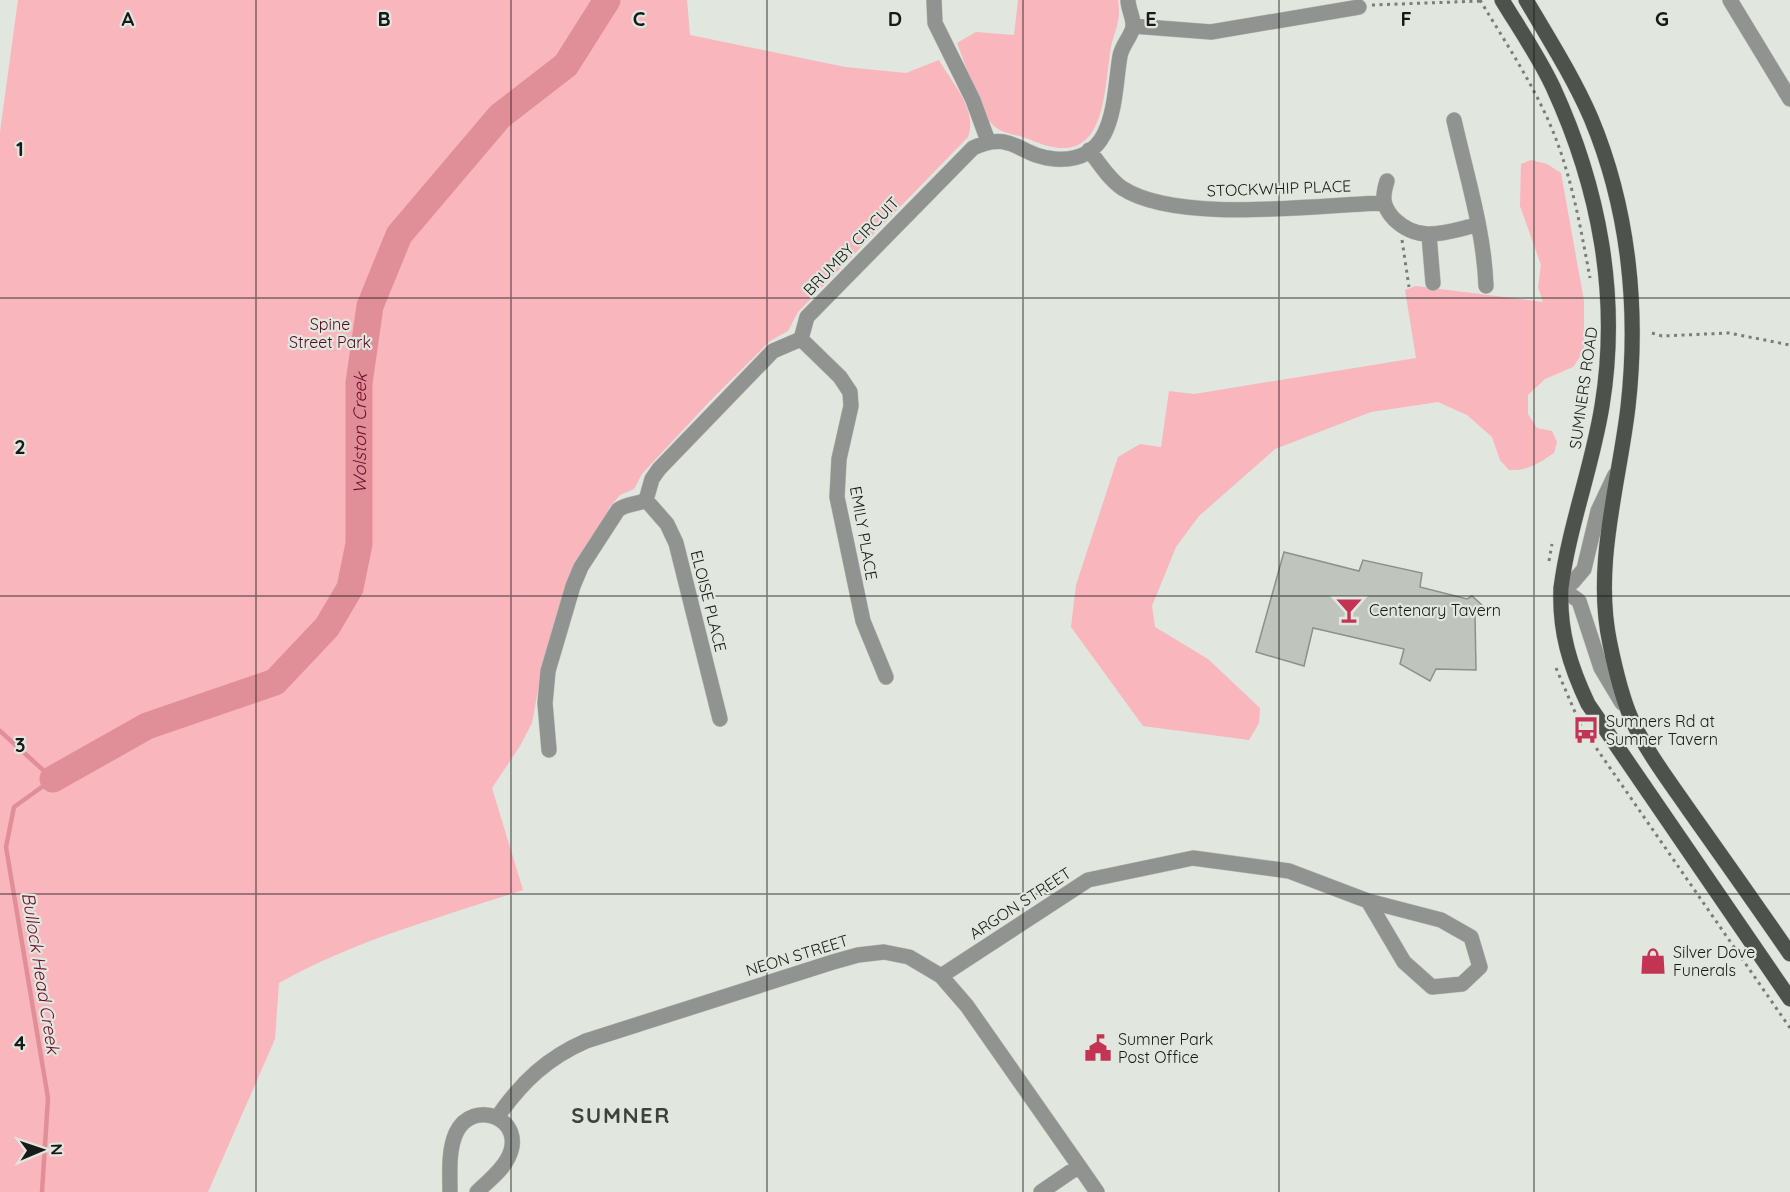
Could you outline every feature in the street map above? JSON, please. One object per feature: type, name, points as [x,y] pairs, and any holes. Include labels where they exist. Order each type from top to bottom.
[{"type":"main road","name":"SUMNERS ROAD","points":[[1502,0],[1552,84],[1579,150],[1601,235],[1611,318],[1601,414],[1593,457],[1577,509],[1561,588],[1560,613],[1572,670],[1588,704],[1790,999]]},
{"type":"main road","points":[[1526,0],[1567,69],[1591,119],[1613,184],[1627,248],[1633,339],[1628,407],[1607,551],[1605,605],[1609,642],[1632,719],[1699,824],[1790,954]]},
{"type":"main road","points":[[1679,838],[1699,824]]},
{"type":"street","points":[[934,0],[935,23],[973,99],[988,141],[1005,140],[1042,157],[1057,159],[1071,158],[1089,150],[1102,139],[1109,128],[1120,54],[1133,26],[1128,0]]},
{"type":"street","points":[[1730,0],[1790,99]]},
{"type":"street","points":[[1133,26],[1211,32],[1359,7]]},
{"type":"street","points":[[1454,120],[1477,225],[1485,249],[1486,286]]},
{"type":"street","name":"BRUMBY CIRCUIT","points":[[801,339],[807,317],[963,157],[988,141]]},
{"type":"street","name":"STOCKWHIP PLACE","points":[[1089,150],[1120,187],[1134,195],[1194,209],[1383,202]]},
{"type":"street","points":[[1387,181],[1383,202],[1389,213],[1407,231],[1429,235],[1477,225]]},
{"type":"street","points":[[1429,235],[1433,283]]},
{"type":"street","points":[[549,750],[546,685],[573,586],[581,567],[618,510],[625,505],[638,504],[646,500],[652,479],[659,469],[773,351],[801,339]]},
{"type":"street","name":"EMILY PLACE","points":[[801,339],[840,377],[850,392],[851,406],[839,459],[837,497],[863,621],[886,676]]},
{"type":"street","points":[[1619,464],[1598,511],[1584,569],[1574,582],[1561,588],[1578,601],[1601,668],[1632,719]]},
{"type":"street","name":"ELOISE PLACE","points":[[646,500],[666,524],[676,543],[720,719]]},
{"type":"street","name":"ARGON STREET","points":[[941,976],[1088,880],[1193,858],[1289,871],[1368,902],[1441,920],[1471,937],[1480,967],[1462,984],[1432,987],[1404,962],[1368,902]]},
{"type":"street","name":"NEON STREET","points":[[498,1116],[534,1071],[560,1053],[586,1041],[833,962],[858,955],[884,952],[909,957],[941,976],[967,1006],[1097,1192]]},
{"type":"street","points":[[450,1192],[451,1151],[457,1131],[468,1119],[486,1114],[498,1116],[507,1125],[513,1140],[509,1157],[496,1175],[477,1192]]},
{"type":"street","points":[[1041,1192],[1079,1166]]},
{"type":"path","points":[[1359,7],[1481,1]]},
{"type":"path","points":[[1407,231],[1401,242],[1409,287]]},
{"type":"path","points":[[1652,333],[1662,336],[1729,333],[1790,345]]},
{"type":"green space","name":"Spine Street Park","points":[[18,0],[687,0],[690,35],[845,67],[906,73],[939,60],[962,97],[970,117],[968,137],[798,312],[788,331],[770,341],[642,474],[634,489],[620,495],[609,508],[540,679],[532,723],[520,746],[492,788],[523,890],[368,942],[279,983],[275,1039],[208,1192],[0,1192],[0,132]]},
{"type":"green space","points":[[1018,0],[1118,0],[1118,22],[1111,45],[1101,112],[1095,128],[1085,140],[1072,147],[1053,147],[995,127],[987,118],[957,43],[976,32],[1014,35]]},
{"type":"green space","points":[[1531,160],[1547,164],[1561,173],[1584,301],[1584,351],[1573,367],[1545,379],[1528,395],[1528,414],[1537,428],[1552,431],[1557,442],[1554,453],[1528,468],[1509,470],[1500,460],[1492,437],[1467,415],[1438,402],[1371,412],[1275,449],[1199,516],[1176,547],[1152,606],[1155,627],[1208,659],[1260,708],[1259,723],[1249,740],[1143,726],[1071,627],[1076,585],[1118,457],[1140,444],[1161,447],[1169,391],[1194,394],[1416,358],[1405,290],[1416,286],[1543,302],[1538,287],[1541,265],[1520,206],[1521,164]]},
{"type":"building","name":"Centenary Tavern","points":[[1284,552],[1359,571],[1363,560],[1422,573],[1420,587],[1467,599],[1472,596],[1482,605],[1475,614],[1476,670],[1436,669],[1430,681],[1400,664],[1404,649],[1313,628],[1304,666],[1256,652]]},
{"type":"waterway","name":"Wolston Creek","points":[[53,779],[147,726],[275,682],[327,627],[350,588],[359,544],[359,383],[370,306],[399,235],[500,116],[566,65],[607,0]]},
{"type":"waterway","name":"Bullock Head Creek","points":[[0,731],[53,779],[14,807],[6,847],[48,1098],[42,1192]]},
{"type":"place","name":"Centenary Tavern","points":[[1349,610]]},
{"type":"place","name":"Sumners Rd at Sumner Tavern","points":[[1586,730]]},
{"type":"place","name":"Silver Dove Funerals","points":[[1653,961]]},
{"type":"place","name":"Sumner Park Post Office","points":[[1098,1048]]},
{"type":"district","name":"SUMNER","points":[[621,1115]]}]
